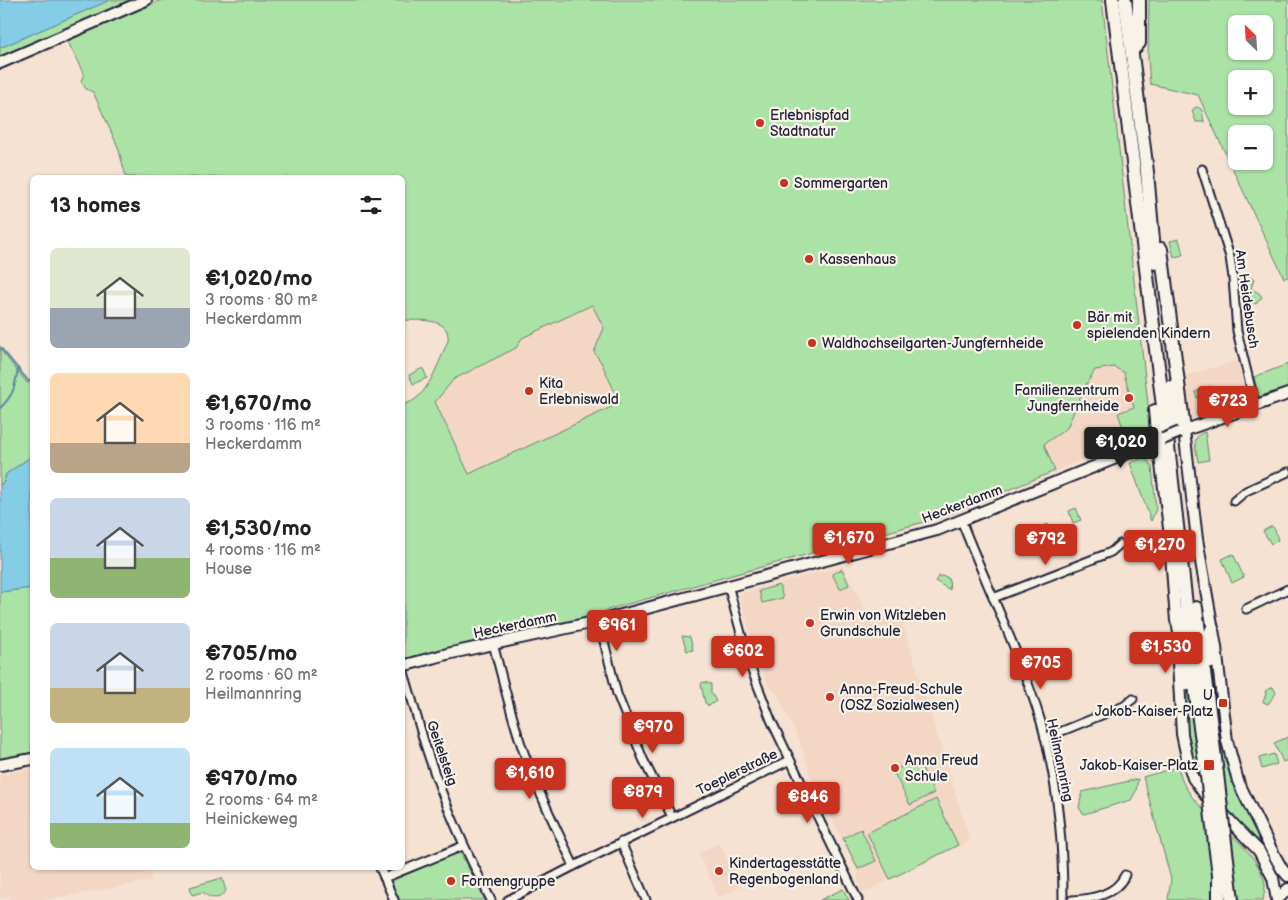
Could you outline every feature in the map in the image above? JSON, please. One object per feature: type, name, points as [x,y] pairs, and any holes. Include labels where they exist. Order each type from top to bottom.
[{"type":"highway","points":[[1112,0],[1170,455],[1198,720]]},
{"type":"highway","points":[[1125,0],[1147,172],[1150,219],[1190,561],[1210,711],[1209,770]]},
{"type":"highway","points":[[1132,50],[1139,43],[1139,0]]},
{"type":"highway","points":[[1138,204],[1137,256],[1160,439]]},
{"type":"highway","points":[[1150,219],[1157,229],[1161,252],[1182,431]]},
{"type":"highway","points":[[1177,614],[1188,683],[1209,770],[1220,844],[1232,900]]},
{"type":"highway","points":[[1210,711],[1213,704],[1214,688],[1209,637],[1212,629]]},
{"type":"highway","points":[[1219,900],[1220,844]]},
{"type":"main road","points":[[0,63],[146,0]]},
{"type":"main road","name":"Heckerdamm","points":[[405,665],[600,621],[936,530],[1160,439],[1288,394]]},
{"type":"main road","points":[[1182,431],[1198,547],[1221,684],[1227,741],[1232,763],[1238,781],[1260,829],[1282,869],[1288,876]]},
{"type":"main road","points":[[1160,439],[1177,614],[1182,734],[1188,762],[1193,778],[1206,796],[1259,851],[1273,878],[1277,900]]},
{"type":"main road","points":[[0,765],[30,759]]},
{"type":"main road","points":[[1277,900],[1288,889]]},
{"type":"street","name":"Am Heidebusch","points":[[1202,169],[1230,257],[1237,331],[1255,405]]},
{"type":"street","points":[[1234,501],[1246,491],[1288,472]]},
{"type":"street","name":"Heilmannring","points":[[961,520],[1026,680],[1045,738],[1060,829],[1063,900]]},
{"type":"street","points":[[993,598],[1111,552],[1120,544]]},
{"type":"street","points":[[728,585],[749,664],[775,730],[858,900]]},
{"type":"street","points":[[1246,609],[1288,589]]},
{"type":"street","points":[[600,621],[619,698],[643,759],[672,817]]},
{"type":"street","points":[[493,644],[512,718],[523,751],[538,791],[574,866]]},
{"type":"street","name":"Geitelsteig","points":[[405,676],[428,752],[463,846],[490,900]]},
{"type":"street","points":[[1045,738],[1117,710],[1133,699]]},
{"type":"street","name":"Toeplerstraße","points":[[508,900],[521,897],[574,866],[621,842],[790,760]]},
{"type":"street","points":[[621,842],[646,900]]},
{"type":"street","points":[[405,869],[463,846]]},
{"type":"street","points":[[381,870],[394,900]]},
{"type":"street","points":[[384,878],[404,870]]},
{"type":"street","points":[[1072,900],[1088,898],[1111,891],[1122,883],[1125,875]]},
{"type":"shaded area","name":"Kita Erlebniswald","points":[[592,305],[604,328],[594,352],[601,362],[620,403],[469,474],[435,402],[454,379],[515,348],[521,338]]},
{"type":"shaded area","points":[[1239,360],[1247,399],[1192,418],[1189,417],[1184,376]]},
{"type":"shaded area","points":[[1114,367],[1126,373],[1134,407],[1118,413],[1127,440],[1055,471],[1044,444],[1067,428],[1084,388],[1095,370]]},
{"type":"shaded area","points":[[843,566],[872,624],[899,611],[970,841],[863,893],[858,882],[858,872],[810,774],[800,742],[776,692],[768,686],[753,644],[740,598],[741,594],[745,592]]},
{"type":"shaded area","points":[[30,769],[30,870],[149,870],[152,881],[44,900],[11,900],[10,896],[0,898],[0,774]]},
{"type":"shaded area","name":"Kindertagesstätte Regenbogenland","points":[[719,843],[740,887],[719,897],[698,853]]},
{"type":"green space","points":[[110,0],[132,0],[0,57],[0,48]]},
{"type":"green space","points":[[161,0],[1102,0],[1151,430],[1127,440],[1118,413],[1134,407],[1125,373],[1114,367],[1095,370],[1084,388],[1067,428],[1044,444],[1055,471],[942,517],[610,609],[595,615],[494,637],[405,659],[405,403],[419,396],[431,379],[448,341],[448,333],[439,324],[425,320],[405,320],[405,175],[125,175],[118,147],[93,92],[86,89],[81,81],[84,75],[67,40]],"holes":[[[592,305],[604,328],[594,352],[601,362],[620,403],[469,474],[435,402],[454,379],[516,348],[522,338]]]},
{"type":"green space","points":[[1149,0],[1288,0],[1288,277],[1284,278],[1233,170],[1273,170],[1273,125],[1228,125],[1228,159],[1198,95],[1150,84],[1148,58]]},
{"type":"green space","points":[[1198,107],[1202,110],[1204,122],[1196,122],[1192,111]]},
{"type":"green space","points":[[1179,239],[1183,255],[1174,257],[1170,241]]},
{"type":"green space","points":[[1251,278],[1254,279],[1251,289],[1262,297],[1256,304],[1252,302],[1252,298],[1244,289]]},
{"type":"green space","points":[[0,349],[27,383],[30,380],[30,457],[6,474],[4,481],[0,485]]},
{"type":"green space","points":[[1288,364],[1288,387],[1259,397],[1254,377]]},
{"type":"green space","points":[[423,368],[427,378],[413,384],[409,375]]},
{"type":"green space","points":[[1211,386],[1213,392],[1197,398],[1195,392]]},
{"type":"green space","points":[[1205,432],[1209,460],[1198,462],[1195,444],[1197,437]]},
{"type":"green space","points":[[1143,458],[1152,467],[1156,509],[1151,521],[1130,463]]},
{"type":"green space","points":[[1076,508],[1081,520],[1073,523],[1069,511]]},
{"type":"green space","points":[[1048,524],[1052,535],[1044,539],[1039,528]]},
{"type":"green space","points":[[1272,526],[1278,540],[1271,544],[1263,531]]},
{"type":"green space","points":[[1233,554],[1244,577],[1232,583],[1222,559]]},
{"type":"green space","points":[[842,569],[849,585],[840,589],[832,574]]},
{"type":"green space","points":[[939,576],[947,577],[950,590],[935,581]]},
{"type":"green space","points":[[779,585],[783,598],[762,603],[759,591]]},
{"type":"green space","points":[[30,588],[30,754],[0,759],[0,592]]},
{"type":"green space","points":[[682,636],[690,637],[693,650],[687,651]]},
{"type":"green space","points":[[1180,658],[1200,755],[1203,788],[1196,773],[1188,742]]},
{"type":"green space","points":[[703,682],[711,684],[711,693],[716,701],[709,706],[705,703],[701,684]]},
{"type":"green space","points":[[1273,687],[1276,693],[1268,704],[1263,702],[1266,694],[1265,691]]},
{"type":"green space","points":[[1217,704],[1220,724],[1236,780],[1250,816],[1267,851],[1264,852],[1254,839],[1225,811],[1219,758]]},
{"type":"green space","points":[[1288,737],[1288,760],[1283,762],[1274,743]]},
{"type":"green space","points":[[1274,754],[1277,764],[1262,769],[1259,758]]},
{"type":"green space","points":[[918,759],[934,793],[910,805],[893,771]]},
{"type":"green space","points":[[1178,767],[1183,783],[1192,797],[1207,813],[1214,869],[1214,900],[1168,900],[1171,879],[1143,777]]},
{"type":"green space","points":[[1138,779],[1136,791],[1131,800],[1084,814],[1079,808],[1082,792]]},
{"type":"green space","points":[[936,799],[958,845],[890,879],[867,833]]},
{"type":"green space","points":[[861,829],[876,861],[858,869],[843,838]]},
{"type":"green space","points":[[1227,831],[1245,848],[1263,876],[1265,884],[1263,900],[1236,900]]},
{"type":"green space","points":[[460,852],[485,900],[400,900],[392,884],[394,880]]},
{"type":"green space","points":[[222,878],[226,891],[221,896],[212,898],[203,892],[192,895],[190,887]]},
{"type":"green space","points":[[843,889],[849,900],[820,900]]},
{"type":"water","points":[[110,0],[0,48],[0,1]]},
{"type":"water","points":[[30,457],[30,588],[0,592],[0,485],[4,482],[6,474]]},
{"type":"waterway","points":[[0,347],[29,382]]},
{"type":"waterway","points":[[0,408],[13,390],[18,368]]},
{"type":"place","name":"Erlebnispfad Stadtnatur","points":[[760,123]]},
{"type":"place","name":"Sommergarten","points":[[784,183]]},
{"type":"place","name":"Kassenhaus","points":[[809,259]]},
{"type":"place","name":"Bär mit spielenden Kindern","points":[[1077,325]]},
{"type":"place","name":"Waldhochseilgarten-Jungfernheide","points":[[812,343]]},
{"type":"place","name":"Kita Erlebniswald","points":[[529,391]]},
{"type":"place","name":"Familienzentrum Jungfernheide","points":[[1129,398]]},
{"type":"place","name":"Erwin von Witzleben Grundschule","points":[[810,623]]},
{"type":"place","name":"Anna-Freud-Schule (OSZ Sozialwesen)","points":[[830,697]]},
{"type":"place","name":"U Jakob-Kaiser-Platz","points":[[1223,703]]},
{"type":"place","name":"Jakob-Kaiser-Platz","points":[[1209,765]]},
{"type":"place","name":"Anna Freud Schule","points":[[895,768]]},
{"type":"place","name":"Kindertagesstätte Regenbogenland","points":[[719,871]]},
{"type":"place","name":"Formengruppe","points":[[451,881]]}]
